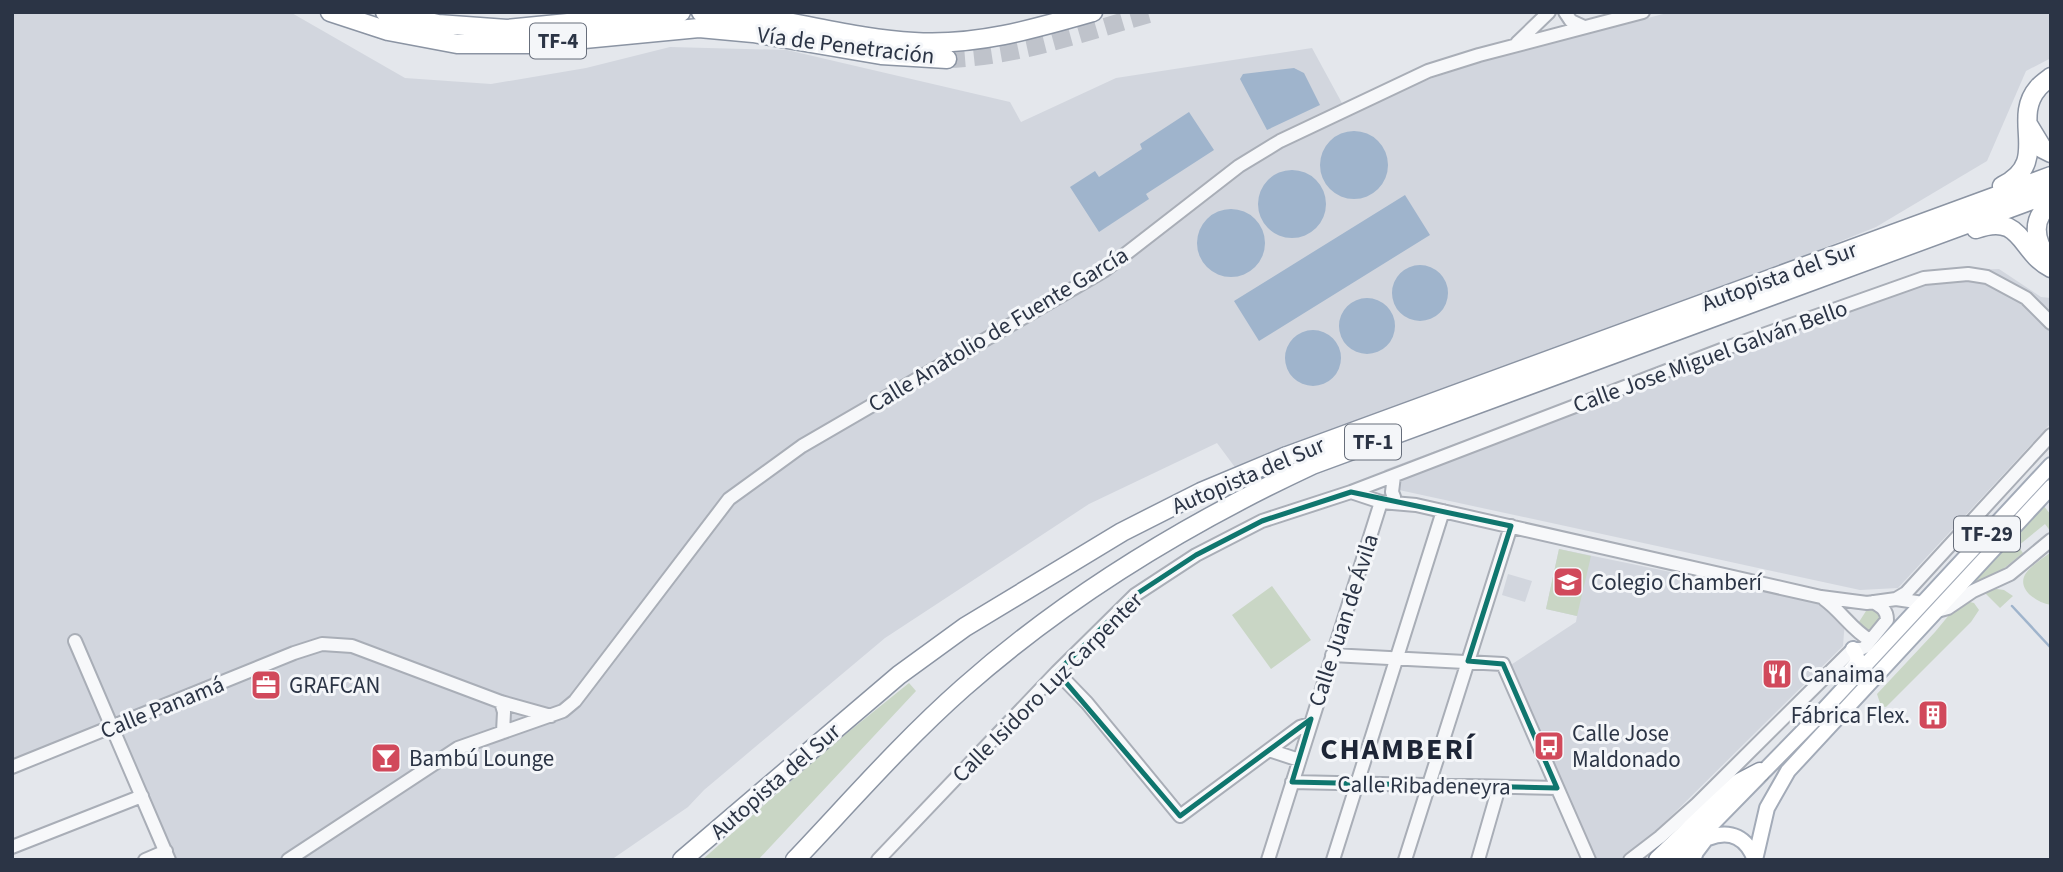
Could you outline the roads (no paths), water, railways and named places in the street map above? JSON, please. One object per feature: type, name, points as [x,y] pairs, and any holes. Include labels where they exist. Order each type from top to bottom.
[{"type":"highway","name":"Vía de Penetración","points":[[330,12],[413,37],[486,46],[699,28],[940,42],[1011,35],[1093,12]]},
{"type":"highway","name":"TF-4","points":[[385,12],[439,24],[507,29],[681,12]]},
{"type":"highway","name":"Vía de Penetración","points":[[701,12],[748,16],[791,32],[881,55],[947,58]]},
{"type":"highway","points":[[1958,210],[1965,200],[2005,185],[2019,176],[2028,159],[2030,101],[2037,88],[2051,77]]},
{"type":"highway","points":[[2029,126],[2043,149],[2051,152]]},
{"type":"highway","name":"Autopista del Sur","points":[[682,860],[899,675],[965,627],[1122,532],[1200,492],[1287,456],[2051,176]]},
{"type":"highway","name":"Autopista del Sur","points":[[795,860],[920,727],[964,687],[1052,615],[1132,561],[1208,517],[1312,465],[2051,193]]},
{"type":"highway","points":[[2051,204],[2042,211],[2036,228],[2038,241],[2051,266]]},
{"type":"highway","points":[[1949,230],[1964,234],[1986,226],[2009,227],[2021,237],[2042,264],[2051,266]]},
{"type":"highway","points":[[1658,860],[1739,783],[1760,772]]},
{"type":"main road","name":"TF-29","points":[[1677,860],[1760,772],[1819,715],[2051,465]]},
{"type":"main road","name":"TF-29","points":[[1755,860],[1767,808],[1788,771],[2049,494]]},
{"type":"main road","points":[[1819,715],[1828,694],[1858,664],[1858,656],[1853,649]]},
{"type":"main road","name":"TF-29","points":[[1692,857],[1750,794],[1760,772]]},
{"type":"main road","name":"TF-29","points":[[1708,838],[1722,834],[1738,837],[1751,848],[1755,860]]},
{"type":"street","points":[[1549,12],[1547,23],[1554,35],[1563,12],[1571,21],[1585,27]]},
{"type":"street","points":[[1514,46],[1549,12]]},
{"type":"street","name":"Calle Anatolio de Fuente García","points":[[288,860],[458,748],[551,716],[575,701],[729,499],[793,453],[1104,270],[1239,166],[1280,141],[1428,71],[1643,12]]},
{"type":"street","name":"Calle Jose Miguel Galván Bello","points":[[1357,489],[1729,347],[1924,278],[1968,274],[1987,277],[2026,298],[2051,323]]},
{"type":"street","points":[[1896,599],[1906,593],[2051,435]]},
{"type":"street","name":"Calle Juan de Ávila","points":[[1268,860],[1332,655],[1387,499],[1392,492],[1394,476]]},
{"type":"street","points":[[1357,489],[1387,499],[1821,597],[1882,607],[1887,614],[1886,620],[1861,649],[1853,649]]},
{"type":"street","name":"Calle Isidoro Luz Carpenter","points":[[878,860],[1057,671],[1135,595],[1196,555],[1262,521],[1357,489]]},
{"type":"street","points":[[1333,860],[1443,511]]},
{"type":"street","points":[[1405,860],[1511,526]]},
{"type":"street","points":[[1937,611],[1948,608],[1973,591],[2010,574],[2051,540]]},
{"type":"street","points":[[1821,597],[1837,608],[1870,640]]},
{"type":"street","points":[[1630,860],[1697,804],[1853,649],[1855,618],[1870,603],[1896,599],[1923,603]]},
{"type":"street","points":[[75,641],[168,856],[145,860]]},
{"type":"street","name":"Calle Panamá","points":[[12,767],[322,644],[352,646],[501,702],[551,716]]},
{"type":"street","points":[[1332,655],[1503,664],[1589,860]]},
{"type":"street","points":[[1057,671],[1087,703],[1180,816],[1300,727],[1310,724]]},
{"type":"street","points":[[501,702],[504,712],[503,732]]},
{"type":"street","points":[[1269,750],[1299,760]]},
{"type":"street","name":"Calle Ribadeneyra","points":[[1292,782],[1557,788]]},
{"type":"street","points":[[1478,860],[1499,787]]},
{"type":"street","points":[[12,847],[142,796]]},
{"type":"water","points":[[1294,68],[1304,73],[1320,105],[1267,130],[1240,79],[1243,74]]},
{"type":"water","points":[[1189,112],[1214,150],[1146,194],[1149,199],[1099,232],[1070,187],[1095,171],[1099,177],[1142,149],[1140,144]]},
{"type":"water","points":[[1347,131],[1361,131],[1373,136],[1383,146],[1388,165],[1383,184],[1373,194],[1361,199],[1347,199],[1335,194],[1325,184],[1320,172],[1320,158],[1325,146],[1335,136]]},
{"type":"water","points":[[1285,170],[1299,170],[1311,175],[1321,185],[1326,204],[1321,223],[1311,233],[1299,238],[1285,238],[1273,233],[1263,223],[1258,211],[1258,197],[1263,185],[1273,175]]},
{"type":"water","points":[[1405,195],[1430,235],[1259,341],[1234,301]]},
{"type":"water","points":[[1224,209],[1238,209],[1250,214],[1260,224],[1265,243],[1260,262],[1250,272],[1238,277],[1224,277],[1212,272],[1202,262],[1197,250],[1197,236],[1202,224],[1212,214]]},
{"type":"water","points":[[1420,265],[1431,267],[1440,273],[1446,282],[1446,304],[1440,313],[1431,319],[1420,321],[1409,319],[1400,313],[1394,304],[1392,293],[1394,282],[1400,273],[1409,267]]},
{"type":"water","points":[[1367,298],[1378,300],[1387,306],[1393,315],[1393,337],[1387,346],[1378,352],[1367,354],[1356,352],[1347,346],[1341,337],[1339,326],[1341,315],[1347,306],[1356,300]]},
{"type":"water","points":[[1313,330],[1324,332],[1333,338],[1339,347],[1339,369],[1333,378],[1324,384],[1313,386],[1302,384],[1293,378],[1287,369],[1285,358],[1287,347],[1293,338],[1302,332]]},
{"type":"waterway","points":[[2012,606],[2051,648]]},
{"type":"tunnel","points":[[947,59],[1027,48],[1156,12]]},
{"type":"place","name":"Colegio Chamberí","points":[[1568,582]]},
{"type":"place","name":"Canaima","points":[[1777,674]]},
{"type":"place","name":"GRAFCAN","points":[[266,685]]},
{"type":"place","name":"Fábrica Flex.","points":[[1933,715]]},
{"type":"place","name":"Calle Jose Maldonado","points":[[1549,746]]},
{"type":"place","name":"Bambú Lounge","points":[[386,758]]},
{"type":"district","name":"CHAMBERÍ","points":[[1398,749]]}]
